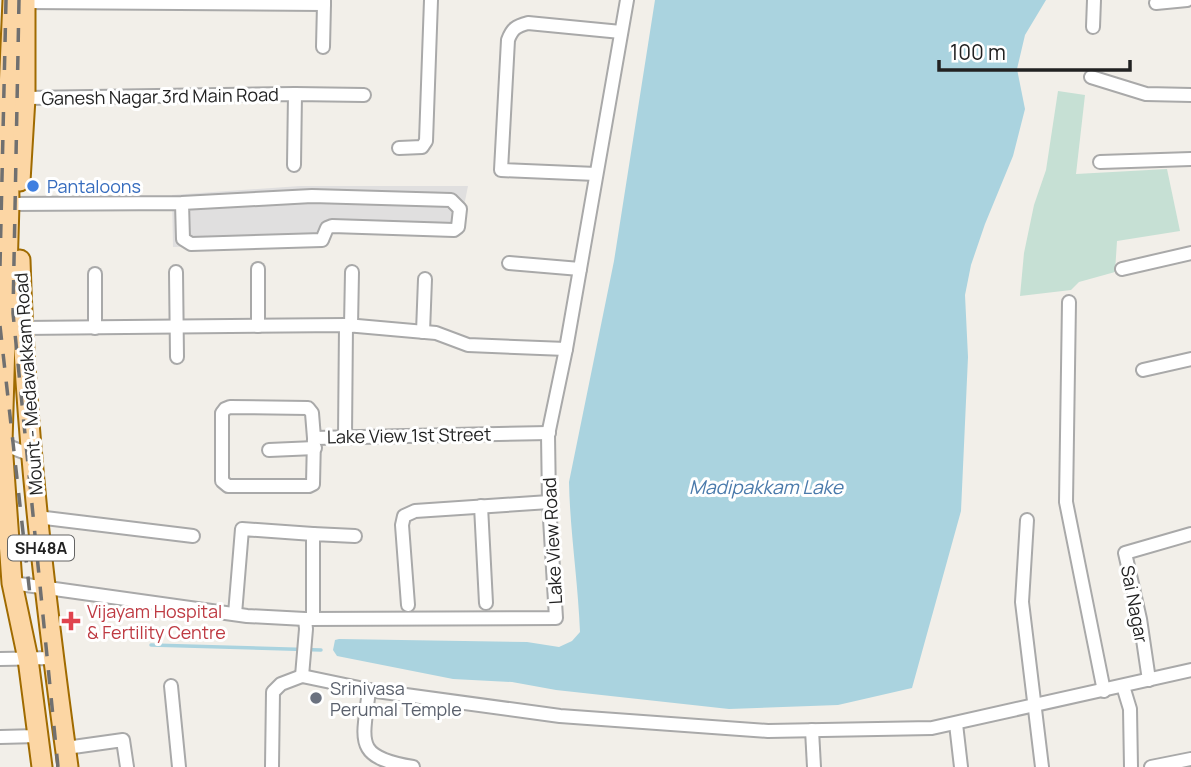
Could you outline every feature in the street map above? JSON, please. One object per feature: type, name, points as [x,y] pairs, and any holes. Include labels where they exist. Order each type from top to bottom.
[{"type":"main road","name":"Mount - Medavakkam Road","points":[[21,1],[25,98],[14,204],[1,443],[12,583],[28,659],[42,767]]},
{"type":"main road","name":"Mount - Medavakkam Road","points":[[21,1],[8,114],[4,179],[14,204],[31,455],[67,758]]},
{"type":"street","points":[[399,148],[417,148],[425,145],[426,141],[431,0]]},
{"type":"street","name":"Lake View Road","points":[[12,583],[46,586],[130,601],[308,622],[555,618],[549,502],[549,433],[627,0]]},
{"type":"street","points":[[1093,27],[1094,0]]},
{"type":"street","points":[[1156,3],[1187,0]]},
{"type":"street","points":[[21,1],[324,2],[323,47]]},
{"type":"street","points":[[596,174],[501,170],[508,40],[517,26],[528,23],[621,32]]},
{"type":"street","points":[[1091,76],[1146,94],[1191,95]]},
{"type":"street","points":[[294,166],[295,94]]},
{"type":"street","name":"Ganesh Nagar 3rd Main Road","points":[[25,98],[364,95]]},
{"type":"street","points":[[1100,162],[1191,159]]},
{"type":"street","points":[[14,204],[183,203],[312,196],[452,200],[460,209],[458,227],[454,230],[332,226],[327,228],[322,240],[191,244],[183,239],[183,203]]},
{"type":"street","points":[[1122,269],[1191,253]]},
{"type":"street","points":[[509,263],[580,269]]},
{"type":"street","points":[[258,269],[258,326]]},
{"type":"street","points":[[176,272],[177,357]]},
{"type":"street","points":[[345,436],[352,272]]},
{"type":"street","points":[[95,274],[95,328]]},
{"type":"street","points":[[423,332],[425,279]]},
{"type":"street","points":[[1069,302],[1066,502],[1104,691]]},
{"type":"street","points":[[22,328],[348,325],[423,332],[446,336],[468,345],[566,349]]},
{"type":"street","points":[[1143,370],[1191,359]]},
{"type":"street","name":"Lake View 1st Street","points":[[308,408],[312,412],[315,443],[313,484],[309,486],[228,486],[222,481],[222,413],[225,409],[308,408]]},
{"type":"street","name":"Lake View 1st Street","points":[[315,443],[345,436],[549,433]]},
{"type":"street","points":[[1,443],[31,455]]},
{"type":"street","points":[[269,450],[315,443]]},
{"type":"street","points":[[408,605],[402,525],[404,516],[415,511],[549,502]]},
{"type":"street","points":[[481,506],[485,603]]},
{"type":"street","points":[[37,517],[193,536]]},
{"type":"street","points":[[1027,520],[1022,602],[1042,767]]},
{"type":"street","points":[[234,614],[242,529],[355,536]]},
{"type":"street","points":[[303,671],[313,534]]},
{"type":"street","name":"Sai Nagar","points":[[1149,680],[1140,620],[1125,553],[1191,534]]},
{"type":"street","points":[[0,659],[54,658]]},
{"type":"street","points":[[272,767],[273,692],[303,671],[369,690],[560,716],[768,731],[932,728],[1191,670]]},
{"type":"street","points":[[171,686],[179,767]]},
{"type":"street","points":[[1123,686],[1130,709],[1131,767]]},
{"type":"street","points":[[369,690],[364,739],[368,750],[383,761],[413,767]]},
{"type":"street","points":[[956,724],[961,767]]},
{"type":"street","points":[[812,730],[814,767]]},
{"type":"street","points":[[0,737],[38,736]]},
{"type":"street","points":[[67,758],[123,740],[127,767]]},
{"type":"street","points":[[1151,767],[1191,759]]},
{"type":"shaded area","points":[[300,186],[468,186],[459,231],[330,230],[330,243],[173,247],[172,195]]},
{"type":"green space","points":[[1058,91],[1085,95],[1076,174],[1167,169],[1180,231],[1117,241],[1115,272],[1079,282],[1071,290],[1020,296],[1024,253],[1034,205],[1046,170]]},
{"type":"water","name":"Madipakkam Lake","points":[[655,0],[1046,0],[1025,35],[1017,69],[1025,109],[1013,156],[971,265],[965,295],[968,357],[961,511],[912,688],[838,705],[729,709],[556,690],[512,682],[453,679],[337,656],[333,650],[335,640],[339,639],[527,642],[559,647],[572,641],[580,632],[569,482],[614,261]]},
{"type":"waterway","points":[[151,645],[321,650]]},
{"type":"railway","points":[[0,266],[6,0]]},
{"type":"railway","points":[[19,0],[13,313],[58,767]]},
{"type":"railway","points":[[0,326],[31,604]]},
{"type":"place","name":"Pantaloons","points":[[33,186]]},
{"type":"place","name":"Vijayam Hospital & Fertility Centre","points":[[71,621]]},
{"type":"place","name":"Srinivasa Perumal Temple","points":[[316,698]]}]
